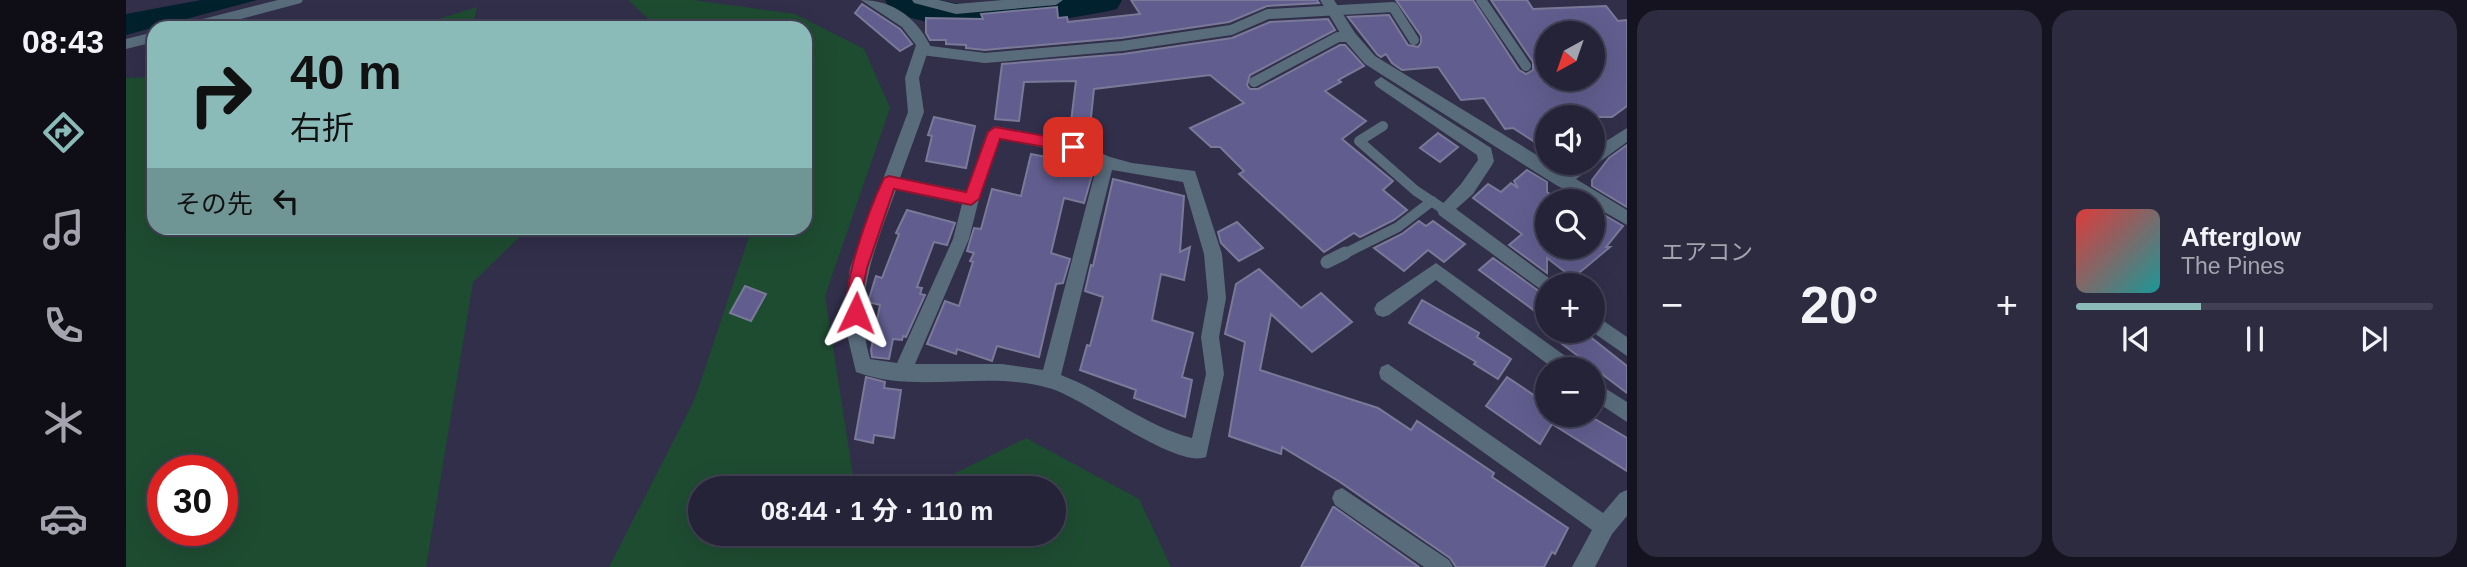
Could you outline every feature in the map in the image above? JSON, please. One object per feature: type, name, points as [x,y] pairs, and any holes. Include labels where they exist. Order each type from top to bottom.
[{"type":"street","points":[[215,21],[296,0]]},
{"type":"street","points":[[868,0],[909,23],[918,32],[923,44],[912,78],[916,112],[859,268],[854,292],[859,356],[863,366],[902,372],[1002,372],[1050,380],[1073,388],[1122,413],[1163,439],[1199,450],[1214,374],[1210,337],[1217,298],[1213,254],[1189,176],[1132,169],[1106,162],[1073,147],[995,132],[971,199],[961,239],[902,372]]},
{"type":"street","points":[[919,0],[956,9],[1056,0]]},
{"type":"street","points":[[1329,5],[1350,37],[1370,60],[1627,218]]},
{"type":"street","points":[[126,44],[147,39]]},
{"type":"street","points":[[1370,60],[1369,74],[1485,152],[1486,161],[1467,189],[1438,206],[1535,277]]},
{"type":"street","points":[[1605,151],[1625,138]]},
{"type":"street","points":[[1050,380],[1106,162]]},
{"type":"street","points":[[1562,180],[1569,175]]},
{"type":"street","points":[[889,182],[971,199]]},
{"type":"street","points":[[1383,309],[1436,270],[1552,357]]},
{"type":"street","points":[[1605,331],[1627,348]]},
{"type":"street","points":[[1388,373],[1605,527]]},
{"type":"street","points":[[1605,397],[1627,414]]},
{"type":"street","points":[[1342,498],[1442,567]]},
{"type":"street","points":[[1583,567],[1605,527],[1627,502]]},
{"type":"lane","points":[[1481,0],[1526,66]]},
{"type":"lane","points":[[922,50],[985,58],[1122,46],[1231,30],[1268,14],[1329,5],[1393,7],[1414,40]]},
{"type":"lane","points":[[1254,82],[1338,37],[1350,37]]},
{"type":"lane","points":[[1327,262],[1438,206],[1359,141],[1383,126]]},
{"type":"green space","points":[[628,0],[693,0],[795,14],[809,21],[650,21]]},
{"type":"green space","points":[[477,7],[474,21],[432,21]]},
{"type":"green space","points":[[812,23],[864,49],[890,108],[825,296],[853,476],[688,476],[688,546],[1066,546],[1066,476],[949,476],[1026,438],[1139,499],[1171,567],[609,567],[694,401],[750,235],[812,235]]},
{"type":"green space","points":[[147,77],[147,235],[522,235],[473,282],[426,567],[126,567],[126,78]]},
{"type":"water","points":[[201,0],[257,0],[178,21],[147,21],[147,29],[126,35],[126,14]]},
{"type":"building","points":[[1131,0],[1317,0],[1319,3],[1267,6],[1229,22],[1121,38],[985,50],[946,44],[946,40],[930,40],[926,33],[926,18],[983,19],[981,14],[1057,7],[1058,18],[1067,17],[1068,22],[1140,14]]},
{"type":"building","points":[[1396,0],[1473,0],[1519,70],[1526,74],[1533,70],[1533,62],[1491,0],[1527,0],[1533,9],[1606,6],[1618,21],[1627,20],[1627,106],[1612,117],[1605,117],[1605,105],[1535,105],[1535,142],[1513,128],[1505,129],[1484,98],[1461,100],[1438,67],[1402,70],[1392,63],[1386,54],[1381,57],[1348,17],[1389,15],[1408,45],[1418,47],[1421,36]]},
{"type":"building","points":[[862,4],[900,29],[912,44],[900,51],[855,13]]},
{"type":"building","points":[[1328,19],[1335,30],[1250,75],[1247,85],[1250,89],[1258,89],[1340,45],[1345,45],[1364,66],[1338,80],[1341,82],[1325,91],[1366,121],[1342,139],[1393,181],[1383,190],[1407,210],[1394,220],[1360,237],[1354,233],[1324,252],[1239,174],[1244,171],[1220,147],[1211,147],[1190,128],[1244,103],[1210,75],[1094,89],[1088,145],[1069,138],[1076,81],[1024,82],[1019,121],[995,119],[1002,64],[1123,54],[1232,38],[1270,22]]},
{"type":"building","points":[[934,117],[975,126],[966,168],[926,161],[932,136],[928,135]]},
{"type":"building","points":[[1438,133],[1458,147],[1440,162],[1420,148]]},
{"type":"building","points":[[1627,145],[1627,207],[1605,194],[1605,189],[1592,186],[1596,175],[1605,175],[1605,163]]},
{"type":"building","points":[[1031,154],[1066,161],[1067,155],[1087,163],[1086,174],[1092,175],[1084,203],[1064,198],[1051,253],[1070,259],[1063,283],[1056,284],[1039,357],[997,346],[992,361],[957,349],[956,354],[927,344],[945,301],[959,306],[973,262],[970,261],[974,253],[967,251],[974,228],[981,229],[992,189],[1021,196]]},
{"type":"building","points":[[1527,170],[1547,182],[1547,189],[1535,189],[1535,259],[1547,259],[1547,273],[1509,245],[1522,234],[1473,198],[1488,184],[1501,192],[1511,183],[1518,188],[1514,181]]},
{"type":"building","points":[[1113,179],[1184,196],[1180,252],[1190,247],[1184,280],[1161,274],[1152,320],[1193,333],[1182,377],[1192,380],[1185,417],[1134,398],[1136,390],[1080,370],[1087,345],[1090,346],[1103,297],[1085,291]]},
{"type":"building","points":[[907,210],[955,223],[947,245],[934,242],[917,287],[922,288],[920,294],[925,295],[906,337],[903,336],[902,340],[893,339],[889,359],[872,357],[880,305],[868,302],[876,276],[882,278],[899,234],[896,233]]},
{"type":"building","points":[[1605,216],[1623,226],[1606,247],[1610,247],[1605,251]]},
{"type":"building","points":[[1419,221],[1426,226],[1433,221],[1465,244],[1444,262],[1428,250],[1404,271],[1374,248],[1402,234]]},
{"type":"building","points":[[1237,222],[1263,248],[1239,261],[1221,243],[1218,232]]},
{"type":"building","points":[[1493,258],[1535,288],[1535,311],[1479,270]]},
{"type":"building","points":[[1548,259],[1596,259],[1579,273],[1566,273]]},
{"type":"building","points":[[1259,269],[1301,308],[1321,293],[1352,322],[1312,352],[1271,314],[1260,370],[1378,408],[1411,430],[1417,421],[1494,473],[1492,477],[1568,528],[1555,554],[1552,552],[1544,567],[1456,567],[1450,558],[1340,482],[1282,447],[1281,454],[1229,436],[1245,342],[1225,334],[1236,284]]},
{"type":"building","points":[[745,286],[766,294],[751,321],[730,313]]},
{"type":"building","points":[[1422,300],[1479,333],[1477,337],[1511,359],[1498,379],[1474,364],[1476,362],[1409,323]]},
{"type":"building","points":[[1561,343],[1598,343],[1627,366],[1627,393],[1605,376],[1605,357],[1579,357]]},
{"type":"building","points":[[866,377],[885,382],[884,388],[901,390],[894,438],[874,435],[873,443],[855,439]]},
{"type":"building","points":[[1507,377],[1535,396],[1535,427],[1550,427],[1540,444],[1486,406]]},
{"type":"building","points":[[1605,425],[1627,438],[1627,471],[1557,427]]},
{"type":"building","points":[[1334,507],[1419,567],[1301,567]]},
{"type":"waterway","points":[[903,0],[924,9],[964,18],[1024,13],[1104,0]]},
{"type":"route","points":[[856,313],[854,292],[859,268],[889,182],[971,199],[995,132],[1073,147]]}]
